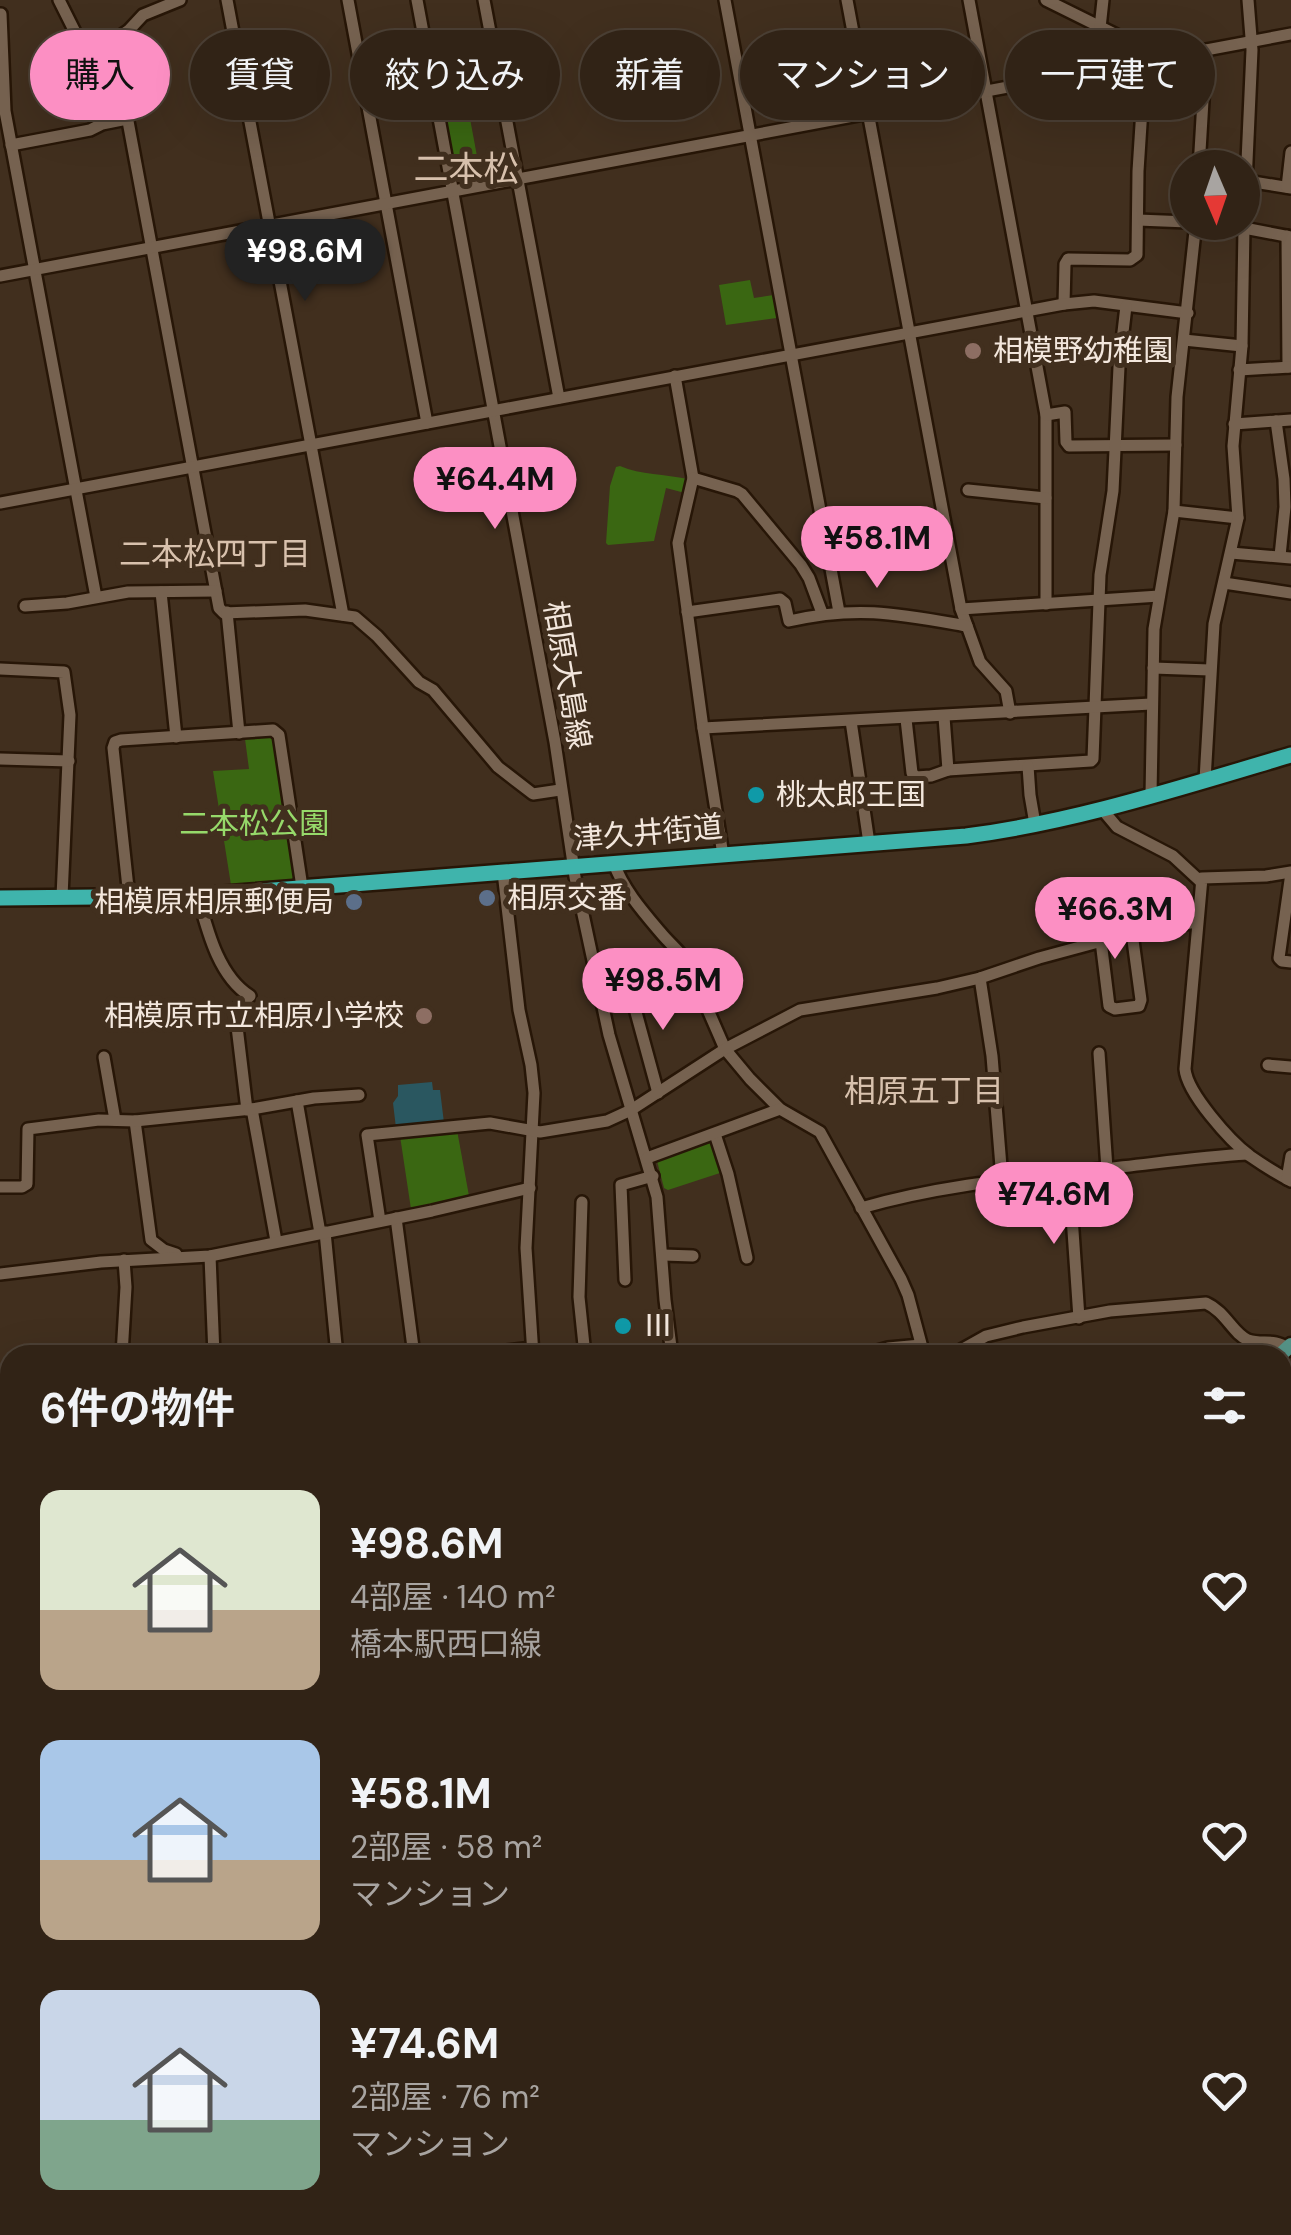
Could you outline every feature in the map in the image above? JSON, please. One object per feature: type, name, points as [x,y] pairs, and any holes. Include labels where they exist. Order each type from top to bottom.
[{"type":"highway","name":"津久井街道","points":[[0,898],[198,896],[966,836],[1101,808],[1291,756]]},
{"type":"street","points":[[59,0],[74,30]]},
{"type":"street","points":[[128,30],[142,15],[180,0]]},
{"type":"street","points":[[228,0],[343,615]]},
{"type":"street","points":[[348,0],[427,423]]},
{"type":"street","name":"相原大島線","points":[[417,0],[554,742],[573,866],[608,1035],[659,1209],[671,1345]]},
{"type":"street","points":[[484,0],[559,398]]},
{"type":"street","points":[[725,0],[840,612]]},
{"type":"street","points":[[847,0],[853,30]]},
{"type":"street","points":[[969,0],[1046,416],[1046,604]]},
{"type":"street","points":[[1046,0],[1104,30]]},
{"type":"street","points":[[1100,28],[1104,0]]},
{"type":"street","points":[[1247,150],[1252,41],[1248,0]]},
{"type":"street","points":[[0,14],[3,99],[96,598]]},
{"type":"street","points":[[1215,48],[1291,34]]},
{"type":"street","points":[[986,91],[1005,88]]},
{"type":"street","points":[[11,145],[123,120]]},
{"type":"street","points":[[128,120],[219,608],[227,612],[306,610],[355,618],[419,682],[433,690],[507,775],[534,794],[560,790]]},
{"type":"street","points":[[0,276],[836,120]]},
{"type":"street","points":[[869,120],[961,610],[980,662],[1006,691],[1010,713]]},
{"type":"street","points":[[1064,304],[1066,262],[1072,258],[1134,260],[1137,254],[1140,120]]},
{"type":"street","points":[[1201,150],[1202,120]]},
{"type":"street","points":[[1260,189],[1289,188],[1291,152]]},
{"type":"street","points":[[1138,220],[1170,221]]},
{"type":"street","points":[[1240,370],[1290,367],[1289,236],[1260,231]]},
{"type":"street","points":[[1152,795],[1153,668],[1159,596],[1174,512],[1177,397],[1192,240]]},
{"type":"street","points":[[1205,780],[1214,624],[1238,518],[1234,424],[1242,346],[1244,240]]},
{"type":"street","points":[[0,503],[1064,304],[1094,301],[1188,313]]},
{"type":"street","points":[[906,719],[912,773],[916,777],[948,770],[1091,761],[1101,563],[1113,491],[1118,367],[1126,306]]},
{"type":"street","points":[[1184,340],[1242,346]]},
{"type":"street","points":[[675,376],[693,478],[678,543],[723,855]]},
{"type":"street","points":[[1046,416],[1065,412],[1069,446],[1176,445]]},
{"type":"street","points":[[1234,424],[1291,420]]},
{"type":"street","points":[[1232,553],[1286,557],[1288,507],[1276,421]]},
{"type":"street","points":[[693,478],[742,494],[802,565],[822,613]]},
{"type":"street","points":[[968,490],[1046,498]]},
{"type":"street","points":[[1174,512],[1238,518]]},
{"type":"street","points":[[1224,584],[1291,593]]},
{"type":"street","points":[[25,606],[128,592],[216,591]]},
{"type":"street","points":[[161,592],[176,737]]},
{"type":"street","points":[[961,610],[1159,596]]},
{"type":"street","points":[[687,612],[780,599],[785,603],[789,621],[822,613],[878,611],[967,626]]},
{"type":"street","points":[[227,612],[239,733]]},
{"type":"street","points":[[1153,668],[1210,670]]},
{"type":"street","points":[[0,669],[64,672],[70,715],[70,760],[62,898]]},
{"type":"street","points":[[703,728],[1152,704]]},
{"type":"street","points":[[944,717],[948,770]]},
{"type":"street","points":[[852,721],[868,843]]},
{"type":"street","points":[[129,897],[113,746],[121,740],[273,730],[279,736],[302,887]]},
{"type":"street","points":[[0,759],[70,760]]},
{"type":"street","points":[[1028,766],[1035,824]]},
{"type":"street","points":[[1101,808],[1117,826],[1173,856],[1200,882]]},
{"type":"street","points":[[614,864],[657,929],[688,964],[726,1049],[780,1108],[820,1132],[908,1295],[921,1345]]},
{"type":"street","points":[[503,872],[519,1010],[533,1079],[526,1267],[532,1345]]},
{"type":"street","points":[[1291,962],[1279,958],[1291,873],[1202,878],[1186,1081],[1247,1154],[1289,1180],[1291,1156]]},
{"type":"street","points":[[198,896],[214,948],[238,986],[250,996],[236,1010],[250,1110],[276,1241]]},
{"type":"street","points":[[380,1221],[367,1134],[490,1123],[551,1131],[607,1121],[632,1110],[726,1049],[800,1010],[980,978],[1132,933],[1197,922]]},
{"type":"street","points":[[1101,942],[1109,1006],[1138,1006],[1141,1000],[1132,933]]},
{"type":"street","points":[[980,978],[992,1056],[1002,1179]]},
{"type":"street","points":[[597,982],[626,980],[658,1094]]},
{"type":"street","points":[[1099,1053],[1107,1169]]},
{"type":"street","points":[[104,1057],[115,1120]]},
{"type":"street","points":[[1268,1065],[1291,1067]]},
{"type":"street","points":[[0,1186],[28,1184],[28,1128],[250,1110],[359,1095]]},
{"type":"street","points":[[297,1101],[322,1232],[337,1345]]},
{"type":"street","points":[[647,1158],[780,1108]]},
{"type":"street","points":[[135,1121],[152,1240],[164,1250],[190,1256]]},
{"type":"street","points":[[715,1134],[747,1258]]},
{"type":"street","points":[[861,1208],[909,1194],[1002,1179],[1247,1154]]},
{"type":"street","points":[[1069,1172],[1079,1318]]},
{"type":"street","points":[[625,1280],[621,1185],[652,1176]]},
{"type":"street","points":[[0,1274],[124,1260],[210,1256],[530,1188]]},
{"type":"street","points":[[582,1202],[579,1297],[584,1345]]},
{"type":"street","points":[[396,1218],[413,1345]]},
{"type":"street","points":[[662,1255],[693,1256]]},
{"type":"street","points":[[210,1256],[214,1345]]},
{"type":"street","points":[[123,1345],[124,1260]]},
{"type":"street","points":[[970,1345],[1002,1331],[1129,1309],[1206,1303],[1220,1310],[1244,1338],[1281,1345]]},
{"type":"street","points":[[0,1795],[0,1821]]},
{"type":"green space","points":[[447,120],[470,120],[481,178],[458,182]]},
{"type":"green space","points":[[750,280],[754,298],[780,294],[784,317],[726,325],[719,285]]},
{"type":"green space","points":[[616,467],[688,479],[685,493],[666,488],[654,541],[606,543],[610,486]]},
{"type":"green space","name":"二本松公園","points":[[245,739],[274,740],[294,876],[291,880],[231,885],[213,771],[249,769]]},
{"type":"green space","points":[[457,1130],[469,1196],[411,1209],[400,1136]]},
{"type":"green space","points":[[708,1140],[713,1142],[720,1173],[664,1188],[659,1156]]},
{"type":"water","points":[[432,1082],[433,1090],[440,1090],[444,1123],[396,1128],[393,1103],[398,1085]]},
{"type":"place","name":"相模野幼稚園","points":[[973,351]]},
{"type":"place","name":"桃太郎王国","points":[[756,795]]},
{"type":"place","name":"相原交番","points":[[487,898]]},
{"type":"place","name":"相模原相原郵便局","points":[[354,902]]},
{"type":"place","name":"相模原市立相原小学校","points":[[424,1016]]},
{"type":"place","name":"Ⅲ","points":[[623,1326]]},
{"type":"district","name":"二本松","points":[[466,169]]},
{"type":"district","name":"二本松四丁目","points":[[215,554]]},
{"type":"district","name":"相原五丁目","points":[[924,1091]]}]
